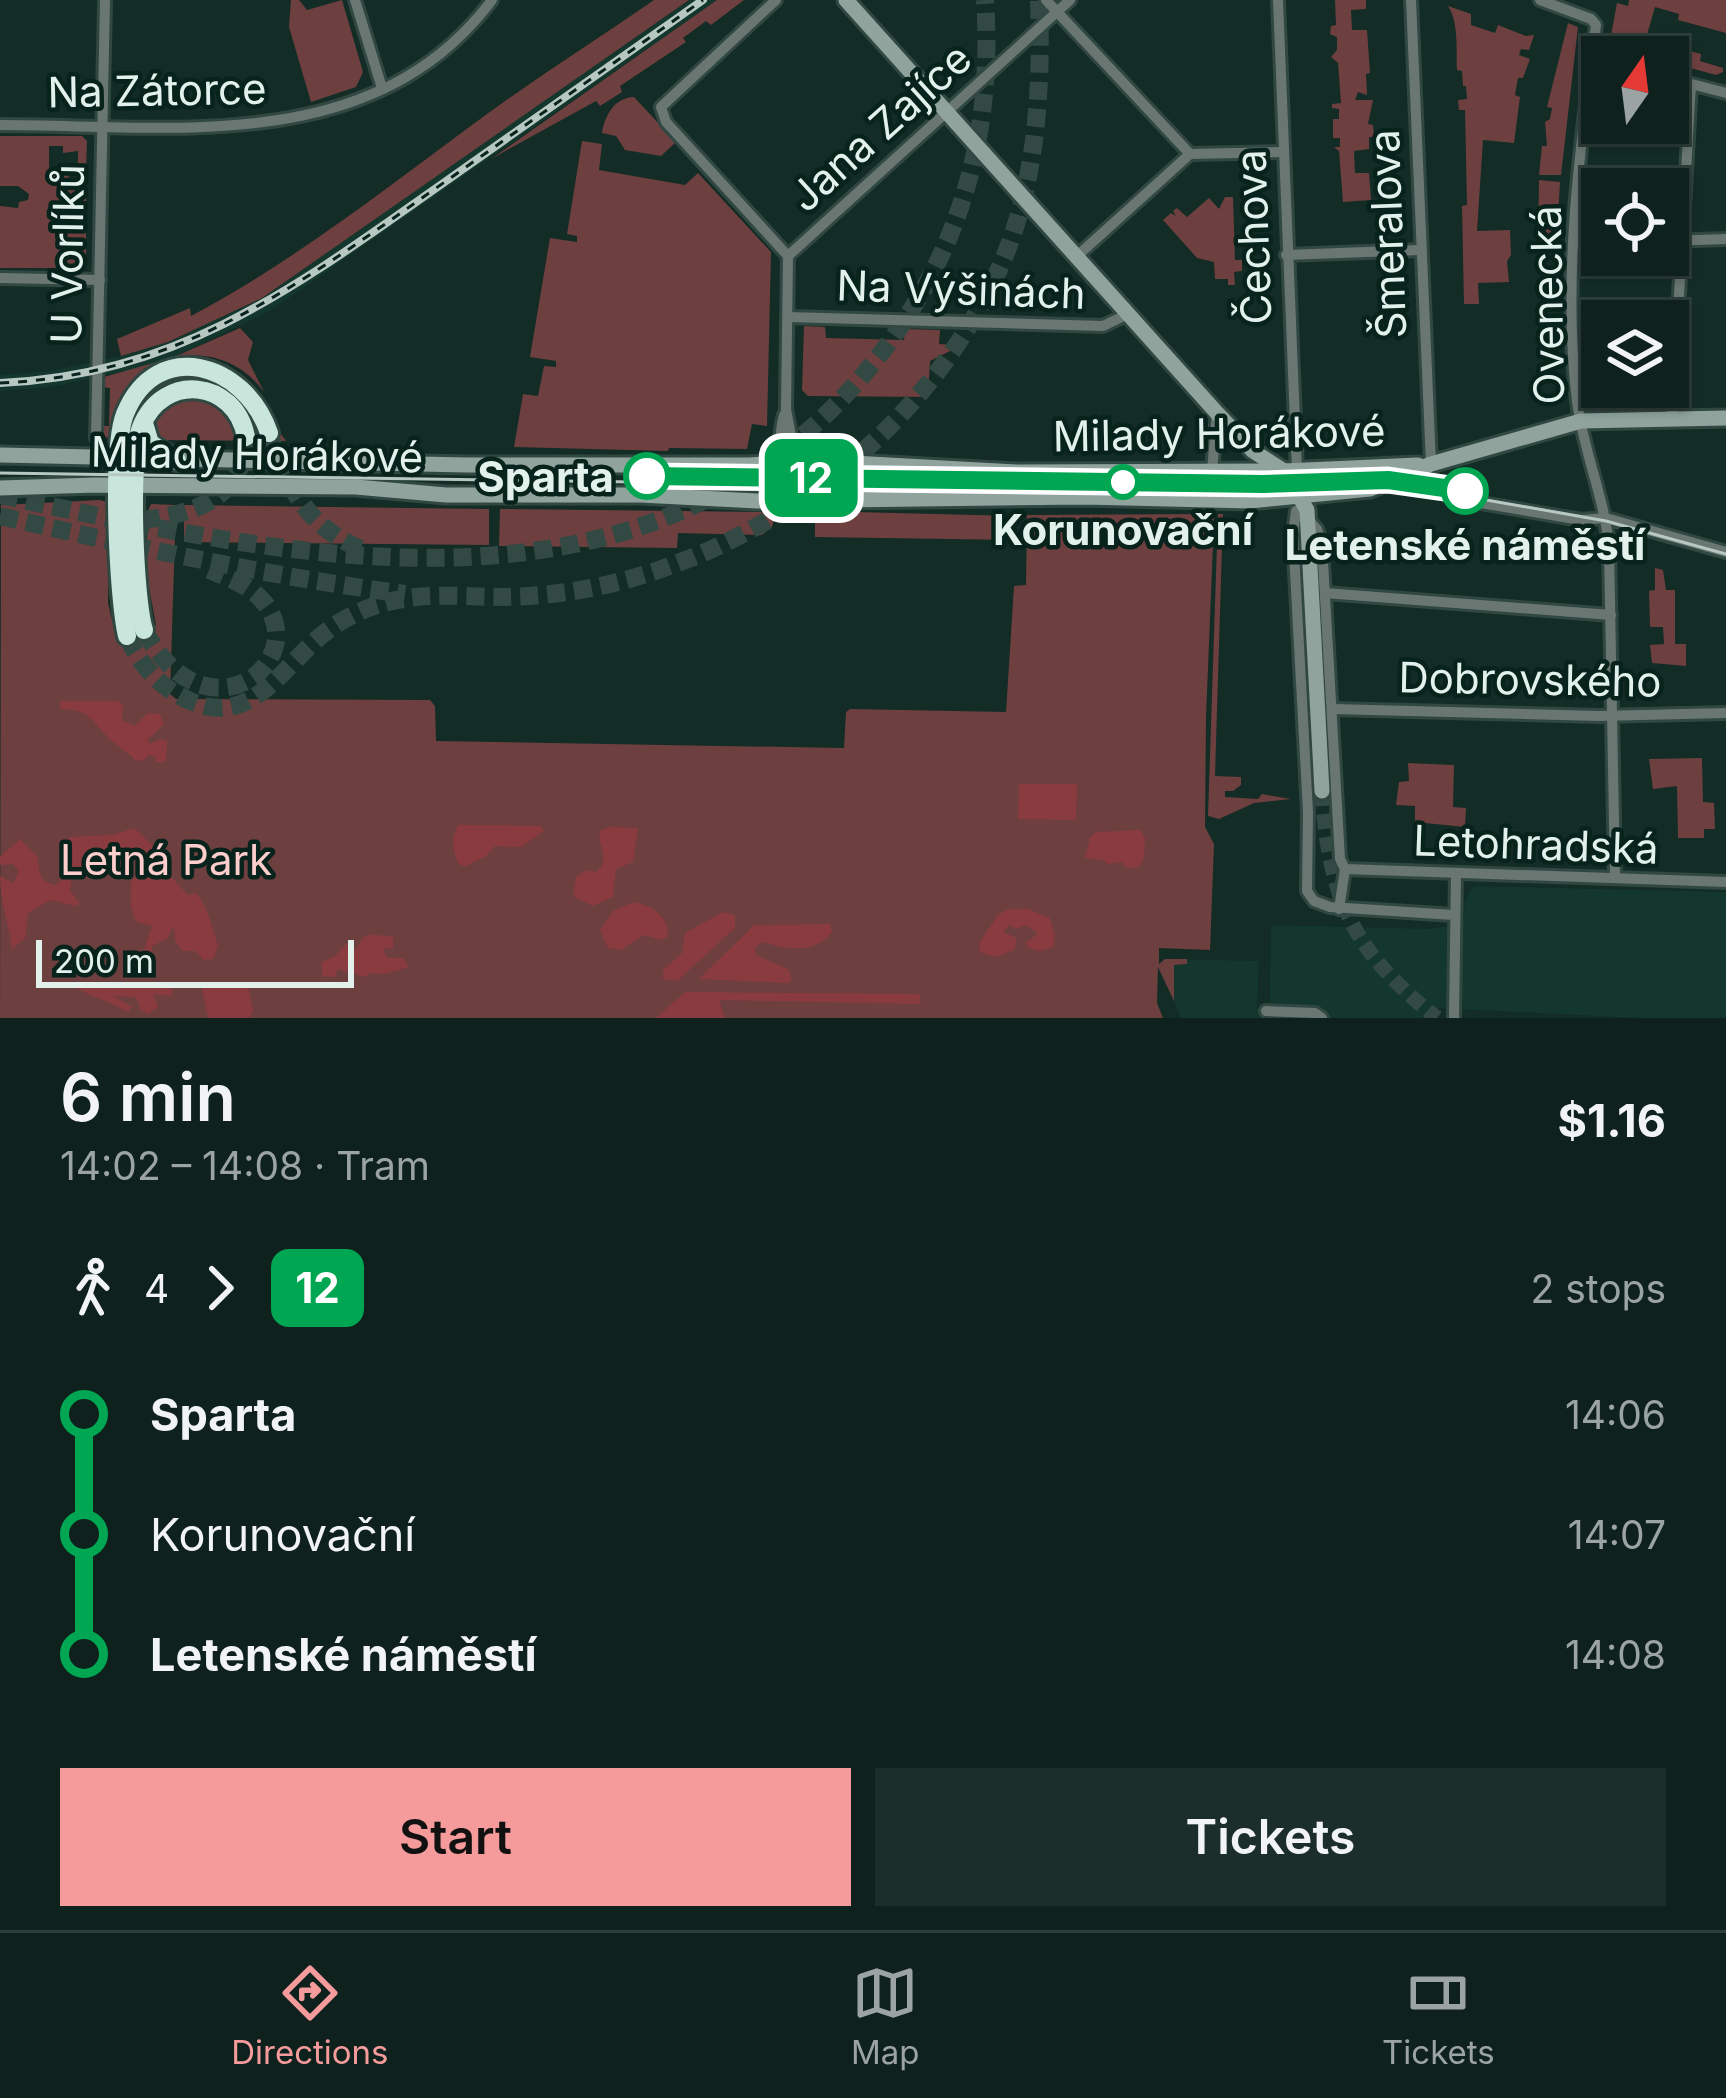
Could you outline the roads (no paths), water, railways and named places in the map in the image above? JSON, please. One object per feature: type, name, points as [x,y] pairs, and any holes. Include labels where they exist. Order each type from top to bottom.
[{"type":"highway","points":[[136,633],[122,423],[130,402],[148,382],[181,368],[215,371],[239,384],[257,406],[268,433]]},
{"type":"highway","points":[[126,460],[145,418],[169,394],[204,389],[231,405],[246,437]]},
{"type":"highway","points":[[145,418],[150,443],[177,460]]},
{"type":"main road","points":[[846,0],[1217,413],[1253,451],[1291,471],[1302,515],[1313,790]]},
{"type":"main road","points":[[1383,485],[1431,464],[1581,421],[1726,418]]},
{"type":"main road","name":"Milady Horákové","points":[[0,455],[126,460],[817,461],[1016,472],[1291,471],[1431,464]]},
{"type":"main road","name":"Milady Horákové","points":[[0,488],[128,485],[785,500],[1085,497],[1250,501],[1302,515],[1383,485]]},
{"type":"street","name":"U Vorlíků","points":[[96,438],[105,0]]},
{"type":"street","points":[[356,0],[382,88]]},
{"type":"street","name":"Na Zátorce","points":[[0,125],[267,124],[305,117],[382,88],[440,52],[492,0]]},
{"type":"street","points":[[776,0],[662,102],[666,122],[788,256],[786,409],[778,444],[785,500]]},
{"type":"street","points":[[1046,0],[1190,154]]},
{"type":"street","name":"Jana Zajíce","points":[[788,256],[1070,0]]},
{"type":"street","name":"Čechova","points":[[1278,0],[1291,471]]},
{"type":"street","name":"Šmeralova","points":[[1411,0],[1431,464]]},
{"type":"street","name":"Ovenecká","points":[[1540,0],[1592,19],[1596,36]]},
{"type":"street","points":[[1686,168],[1691,84],[1726,94]]},
{"type":"street","name":"Ovenecká","points":[[1586,144],[1573,241],[1577,398],[1606,518],[1615,878]]},
{"type":"street","points":[[1076,257],[1190,154],[1283,152]]},
{"type":"street","points":[[1689,240],[1726,239]]},
{"type":"street","points":[[1573,241],[1581,241]]},
{"type":"street","points":[[1286,255],[1420,250]]},
{"type":"street","points":[[1672,419],[1680,276]]},
{"type":"street","points":[[0,278],[100,280]]},
{"type":"street","name":"Na Výšinách","points":[[788,317],[1103,326],[1128,314]]},
{"type":"street","points":[[1212,471],[1217,413]]},
{"type":"street","name":"Milady Horákové","points":[[1383,485],[1575,519],[1606,518],[1726,552]]},
{"type":"street","points":[[1302,515],[1318,529],[1325,593],[1340,859],[1345,869],[1339,909],[1317,903],[1307,891],[1308,812],[1313,790],[1293,534],[1302,515]]},
{"type":"street","points":[[1325,593],[1610,615]]},
{"type":"street","name":"Dobrovského","points":[[1333,709],[1612,716],[1726,712]]},
{"type":"street","points":[[1308,812],[1339,811]]},
{"type":"street","name":"Letohradská","points":[[1345,869],[1726,882]]},
{"type":"street","points":[[1454,1018],[1456,874]]},
{"type":"street","name":"Letohradská","points":[[1339,909],[1454,914]]},
{"type":"street","points":[[1265,1011],[1315,1013],[1322,1018]]},
{"type":"tunnel","points":[[0,495],[234,541],[353,555],[469,557],[582,542],[689,507],[789,447],[878,357],[907,317],[951,233],[966,189],[984,97],[985,0]]},
{"type":"tunnel","points":[[127,636],[142,663],[163,685],[203,705],[223,708],[257,695],[324,633],[369,608],[417,597],[505,597],[608,585],[682,562],[795,504],[893,423],[935,375],[971,323],[1000,267],[1022,203],[1034,136],[1039,0]]},
{"type":"tunnel","points":[[269,433],[304,505],[330,532],[368,552]]},
{"type":"tunnel","points":[[142,520],[180,513],[213,499],[236,475],[246,437]]},
{"type":"tunnel","points":[[0,516],[201,560],[405,594]]},
{"type":"tunnel","points":[[144,630],[170,665],[197,684],[224,688],[248,680],[266,665],[275,644],[274,620],[254,592],[209,570]]},
{"type":"tunnel","points":[[1322,791],[1331,862],[1350,919],[1384,969],[1437,1018]]},
{"type":"tram line","points":[[0,473],[1054,488],[1372,485],[1606,521],[1726,554]]},
{"type":"tram line","name":"12","points":[[647,476],[1263,484],[1388,480],[1465,491]]},
{"type":"railway","points":[[0,383],[66,376],[128,362],[240,316],[344,252],[703,0]]},
{"type":"place","name":"Sparta","points":[[647,476]]},
{"type":"place","name":"Korunovační","points":[[1123,482]]},
{"type":"place","name":"Letenské náměstí","points":[[1465,491]]},
{"type":"park label","name":"Letná Park","points":[[166,859]]}]
